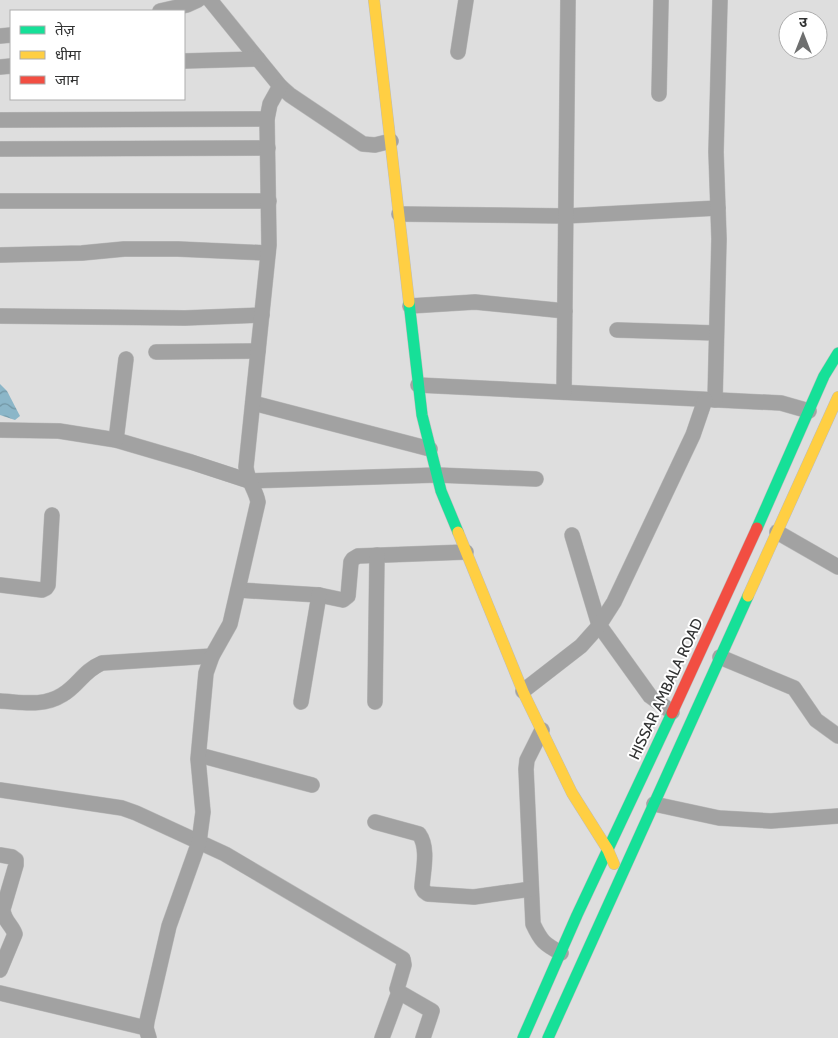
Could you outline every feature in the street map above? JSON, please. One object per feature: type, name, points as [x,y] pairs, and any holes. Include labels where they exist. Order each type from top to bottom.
[{"type":"main road","points":[[374,0],[422,415],[441,491],[523,691],[572,793],[608,850],[620,878]]},
{"type":"main road","name":"HISSAR AMBALA ROAD","points":[[523,1038],[560,953],[739,569],[824,376],[838,353]]},
{"type":"main road","points":[[548,1038],[838,397]]},
{"type":"street","points":[[164,10],[187,5],[198,0]]},
{"type":"street","points":[[210,0],[280,86],[336,127],[363,144],[375,145],[391,141]]},
{"type":"street","points":[[458,52],[466,0]]},
{"type":"street","points":[[564,392],[568,0]]},
{"type":"street","points":[[659,94],[662,0]]},
{"type":"street","points":[[523,691],[581,646],[599,625],[614,602],[710,400],[716,333],[719,239],[716,152],[720,0]]},
{"type":"street","points":[[185,61],[258,59]]},
{"type":"street","points":[[0,993],[147,1033],[169,926],[199,842],[203,812],[199,755],[206,673],[212,656],[230,624],[258,502],[256,494],[246,476],[246,467],[268,253],[267,119],[270,104],[280,86]]},
{"type":"street","points":[[0,120],[267,119]]},
{"type":"street","points":[[0,149],[268,148]]},
{"type":"street","points":[[0,201],[268,201]]},
{"type":"street","points":[[399,214],[566,216],[718,208]]},
{"type":"street","points":[[0,255],[82,253],[124,249],[268,253]]},
{"type":"street","points":[[410,306],[475,302],[565,311]]},
{"type":"street","points":[[0,316],[186,318],[262,315]]},
{"type":"street","points":[[617,330],[716,333]]},
{"type":"street","points":[[156,352],[258,351]]},
{"type":"street","points":[[116,440],[126,359]]},
{"type":"street","points":[[418,385],[781,403],[809,411]]},
{"type":"street","points":[[253,403],[430,450]]},
{"type":"street","points":[[0,430],[59,431],[116,440],[249,481],[437,475],[536,479]]},
{"type":"street","points":[[0,585],[42,590],[46,588],[48,585],[52,514]]},
{"type":"street","points":[[776,532],[838,567]]},
{"type":"street","points":[[572,535],[599,625],[650,696],[672,712]]},
{"type":"street","points":[[238,590],[319,595],[343,600],[348,596],[351,562],[358,556],[466,552]]},
{"type":"street","points":[[375,702],[377,555]]},
{"type":"street","points":[[301,702],[319,595]]},
{"type":"street","points":[[0,701],[39,704],[62,695],[92,667],[102,663],[212,656]]},
{"type":"street","points":[[720,657],[794,688],[816,720],[838,736]]},
{"type":"street","points":[[542,730],[527,760],[526,770],[533,924],[538,935],[546,945],[560,953]]},
{"type":"street","points":[[199,755],[312,785]]},
{"type":"street","points":[[0,790],[122,808],[224,854],[403,959],[404,965],[397,986],[399,992],[382,1038]]},
{"type":"street","points":[[654,804],[719,818],[771,821],[838,816]]},
{"type":"street","points":[[375,822],[419,834],[424,848],[422,887],[428,894],[474,897],[531,889]]},
{"type":"street","points":[[0,855],[12,857],[16,860],[3,909],[4,916],[14,929],[15,934],[0,970]]},
{"type":"street","points":[[399,992],[432,1011],[423,1038]]},
{"type":"water","points":[[0,384],[7,391],[20,416],[15,420],[0,415]]},
{"type":"traffic: fast","points":[[409,302],[422,415],[441,491],[458,532]]},
{"type":"traffic: fast","points":[[757,528],[824,376],[838,353]]},
{"type":"traffic: fast","points":[[548,1038],[748,596]]},
{"type":"traffic: fast","points":[[523,1038],[577,915],[672,713]]},
{"type":"traffic: slow","points":[[374,0],[409,302]]},
{"type":"traffic: slow","points":[[748,596],[838,397]]},
{"type":"traffic: slow","points":[[458,532],[524,694],[572,793],[608,850],[614,864]]},
{"type":"traffic: jam","points":[[672,713],[757,528]]}]
